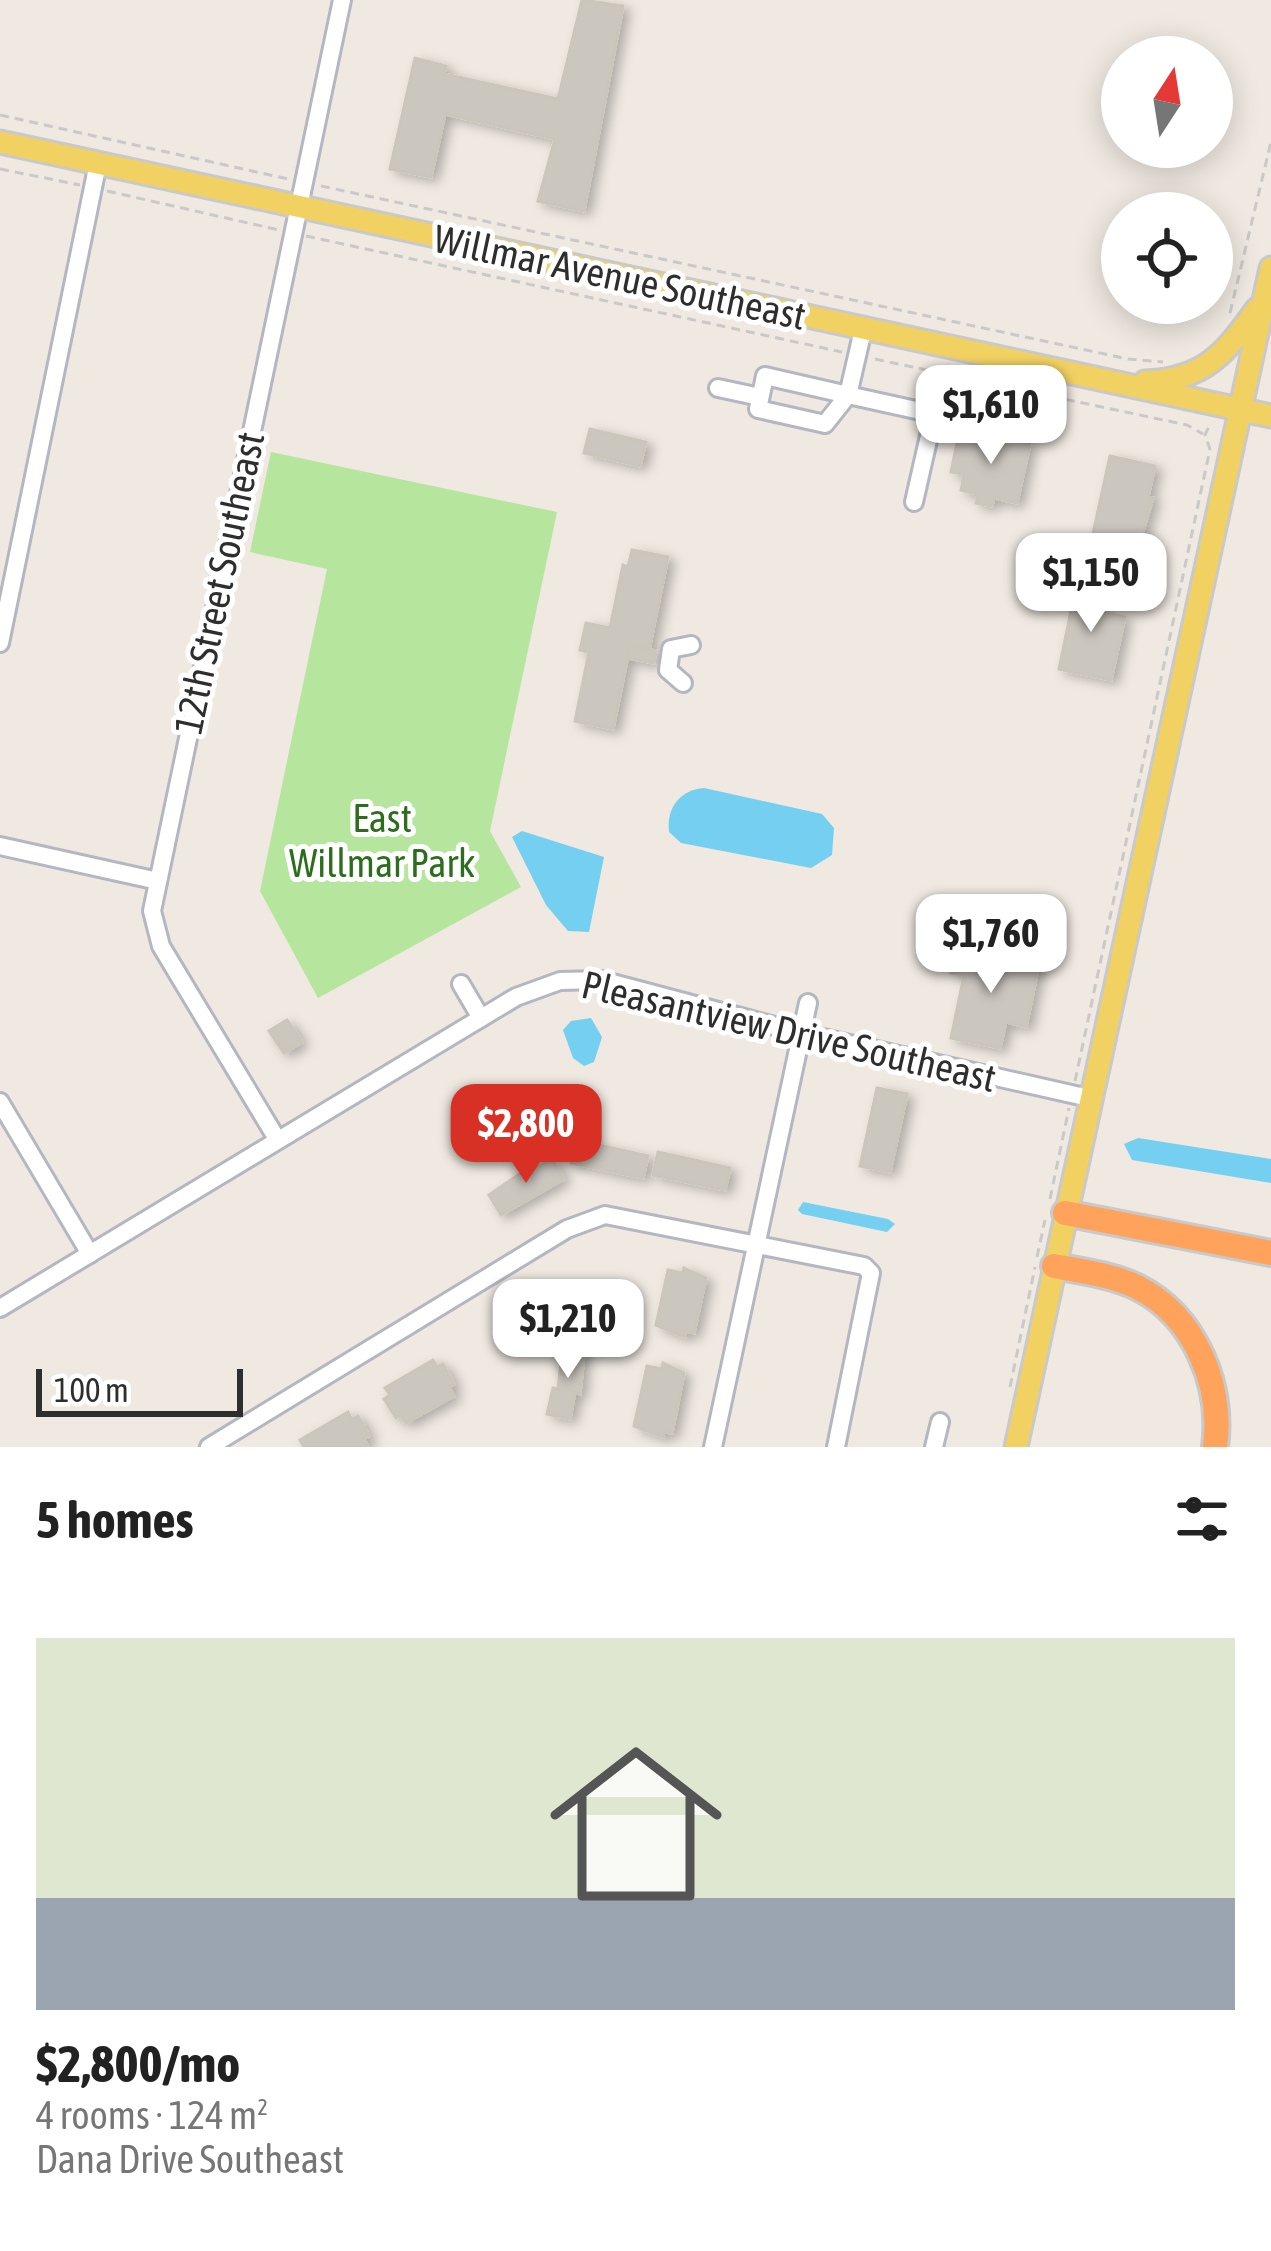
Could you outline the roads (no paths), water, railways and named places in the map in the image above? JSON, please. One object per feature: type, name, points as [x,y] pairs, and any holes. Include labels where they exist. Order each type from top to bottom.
[{"type":"highway","points":[[1065,1214],[1271,1253]]},
{"type":"highway","points":[[1054,1265],[1137,1287],[1180,1321],[1212,1386],[1215,1447]]},
{"type":"main road","name":"Willmar Avenue Southeast","points":[[0,142],[1271,416]]},
{"type":"main road","points":[[1016,1447],[1065,1214],[1081,1096],[1271,268]]},
{"type":"main road","points":[[1101,380],[1167,381],[1199,374],[1222,357],[1265,299]]},
{"type":"street","name":"12th Street Southeast","points":[[277,1139],[161,946],[153,920],[342,0]]},
{"type":"street","points":[[0,643],[98,163]]},
{"type":"street","points":[[863,330],[848,394],[825,424],[758,409],[765,376],[848,394],[934,414],[914,502]]},
{"type":"street","points":[[718,388],[760,397]]},
{"type":"street","points":[[229,534],[252,539]]},
{"type":"street","points":[[682,683],[668,670],[666,657],[671,649],[691,645]]},
{"type":"street","points":[[0,846],[158,881]]},
{"type":"street","name":"Pleasantview Drive Southeast","points":[[0,1308],[481,1018],[531,990],[587,979],[1081,1096]]},
{"type":"street","points":[[461,984],[481,1018]]},
{"type":"street","points":[[713,1447],[808,1003]]},
{"type":"street","points":[[0,1102],[90,1254]]},
{"type":"street","points":[[209,1447],[591,1218],[632,1217],[864,1266],[871,1273],[836,1447]]},
{"type":"street","points":[[934,1447],[940,1422]]},
{"type":"water","points":[[704,788],[822,814],[834,828],[832,855],[811,868],[681,843],[669,832],[672,808],[688,792]]},
{"type":"water","points":[[522,831],[604,857],[589,932],[568,931],[546,905],[512,837]]},
{"type":"water","points":[[591,1018],[602,1037],[594,1062],[584,1066],[573,1058],[563,1030],[571,1021]]},
{"type":"water","points":[[1138,1138],[1271,1159],[1271,1183],[1132,1160],[1124,1144]]},
{"type":"water","points":[[803,1202],[895,1224],[887,1232],[802,1214],[798,1210]]},
{"type":"park label","name":"East Willmar Park","points":[[382,840]]}]
